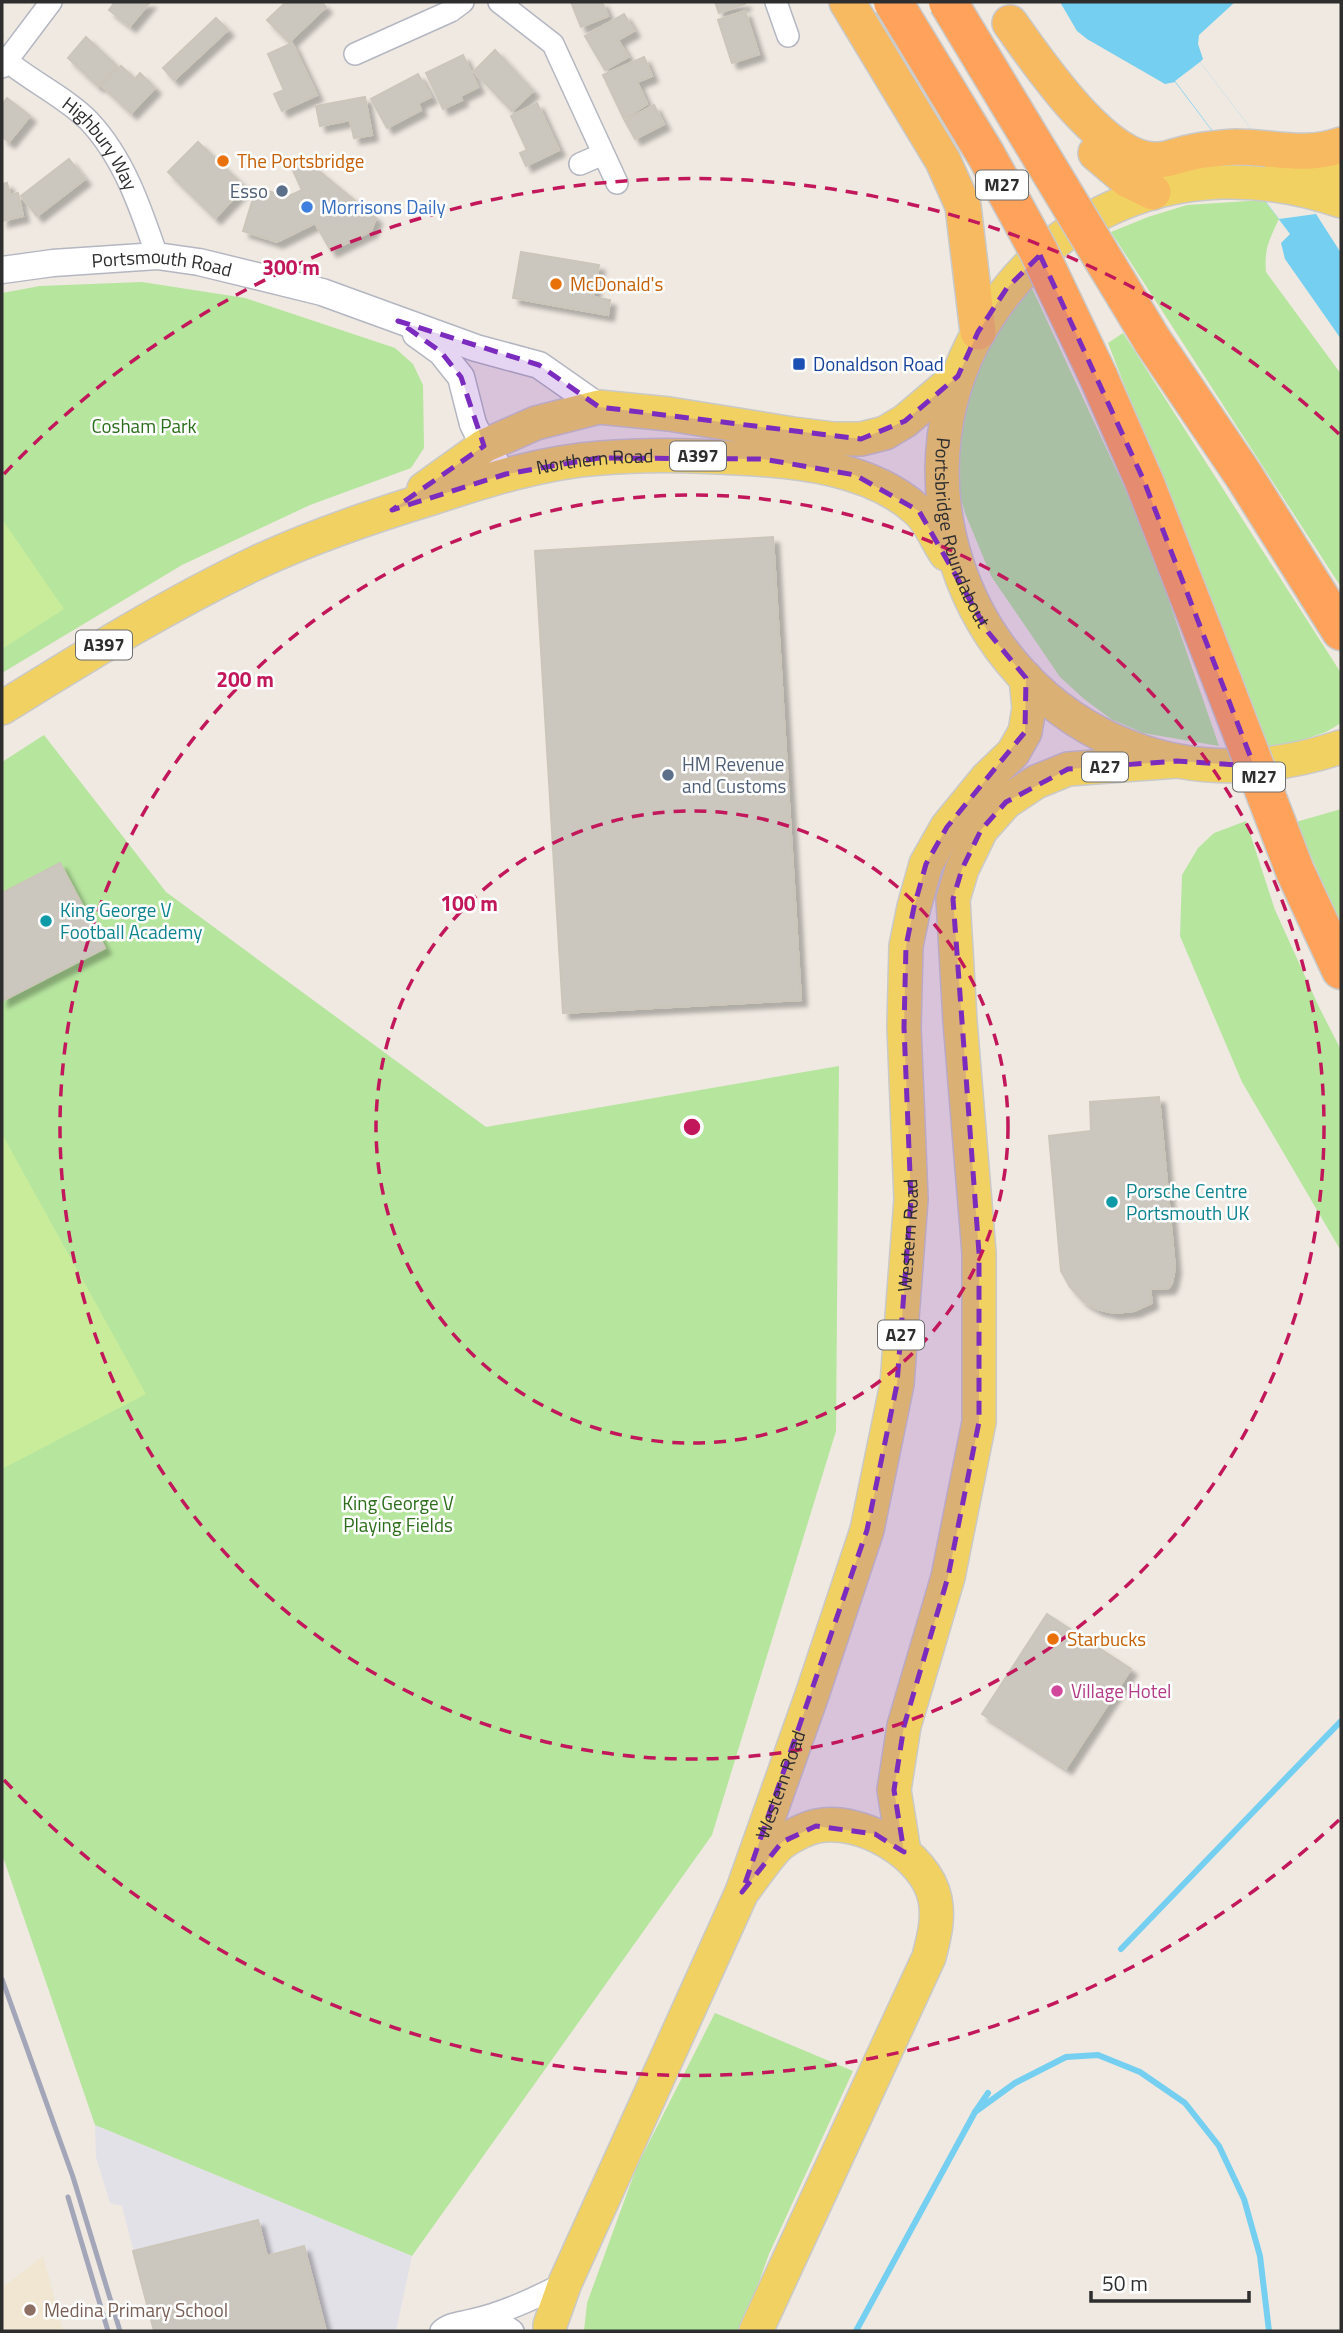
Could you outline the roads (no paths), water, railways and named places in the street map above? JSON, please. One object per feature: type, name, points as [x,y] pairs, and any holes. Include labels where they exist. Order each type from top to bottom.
[{"type":"highway","points":[[847,2],[943,161],[963,206],[978,332]]},
{"type":"highway","name":"M27","points":[[893,2],[986,155],[1038,250],[1098,376],[1144,481],[1295,871],[1341,970]]},
{"type":"highway","name":"M27","points":[[948,2],[1152,340],[1244,476],[1341,631]]},
{"type":"highway","points":[[1004,13],[1067,98],[1115,145],[1137,158],[1158,160],[1208,149],[1249,147],[1312,179],[1319,152],[1341,145]]},
{"type":"highway","points":[[1004,13],[1041,85],[1072,127],[1101,158],[1128,180],[1153,192]]},
{"type":"main road","name":"Portsbridge Roundabout","points":[[1341,167],[1312,179],[1192,183],[1153,192],[1097,215],[1056,241],[1031,262],[1007,288],[978,332],[958,376],[949,405],[941,481],[946,524],[962,580],[988,632],[1043,695],[1091,729],[1129,747],[1177,761],[1203,765],[1250,766],[1285,762],[1341,747]]},
{"type":"main road","name":"Northern Road","points":[[393,510],[484,446],[536,423],[599,407],[669,414],[834,439],[862,439],[885,433],[905,421],[958,376]]},
{"type":"main road","name":"Northern Road","points":[[2,709],[113,639],[209,586],[331,531],[506,474],[599,458],[684,455],[763,459],[855,475],[896,494],[919,511],[962,580]]},
{"type":"main road","name":"Western Road","points":[[904,1852],[894,1790],[904,1726],[948,1577],[979,1422],[979,1253],[953,899],[962,869],[1013,752],[1025,733],[1029,708],[1026,678]]},
{"type":"main road","name":"Western Road","points":[[743,1892],[867,1530],[897,1384],[911,1199],[904,1027],[906,946],[926,864],[947,827],[997,790],[1036,782],[1068,769],[1177,761]]},
{"type":"main road","points":[[550,2331],[565,2283],[743,1892],[782,1842],[816,1826],[840,1825],[875,1834],[904,1852],[923,1874],[934,1896],[937,1922],[929,1957],[756,2331]]},
{"type":"street","points":[[3,62],[51,2]]},
{"type":"street","points":[[355,54],[451,11],[463,2]]},
{"type":"street","points":[[499,2],[553,44],[617,183]]},
{"type":"street","points":[[776,2],[788,36]]},
{"type":"street","name":"Highbury Way","points":[[3,62],[88,120],[114,151],[142,211],[157,256]]},
{"type":"street","points":[[580,164],[603,154]]},
{"type":"street","name":"Portsmouth Road","points":[[2,270],[53,262],[157,256],[199,262],[322,292],[476,348],[539,365],[599,407]]},
{"type":"street","name":"Portsmouth Road","points":[[398,321],[441,352],[461,377],[473,424],[484,446],[506,474]]},
{"type":"street","points":[[441,2331],[446,2326],[475,2320],[522,2304],[565,2283]]},
{"type":"street","points":[[475,2320],[506,2326],[513,2331]]},
{"type":"water","points":[[1060,2],[1235,2],[1199,35],[1198,44],[1203,59],[1200,62],[1316,214],[1341,253],[1341,339],[1285,259],[1281,243],[1290,234],[1175,82],[1165,84],[1087,39],[1077,31]]},
{"type":"waterway","points":[[1121,1949],[1341,1721]]},
{"type":"waterway","points":[[975,2112],[1015,2083],[1066,2057],[1098,2055],[1140,2072],[1185,2103],[1219,2146],[1244,2199],[1260,2256],[1269,2331]]},
{"type":"waterway","points":[[856,2331],[975,2112],[988,2093]]},
{"type":"railway","points":[[2,1979],[73,2177],[120,2331]]},
{"type":"railway","points":[[68,2197],[108,2331]]},
{"type":"place","name":"The Portsbridge","points":[[223,161]]},
{"type":"place","name":"Esso","points":[[282,191]]},
{"type":"place","name":"Morrisons Daily","points":[[307,207]]},
{"type":"place","name":"McDonald's","points":[[556,284]]},
{"type":"place","name":"Donaldson Road","points":[[799,364]]},
{"type":"place","name":"HM Revenue and Customs","points":[[668,775]]},
{"type":"place","name":"King George V Football Academy","points":[[46,921]]},
{"type":"place","name":"Porsche Centre Portsmouth UK","points":[[1112,1202]]},
{"type":"place","name":"Starbucks","points":[[1053,1639]]},
{"type":"place","name":"Village Hotel","points":[[1057,1691]]},
{"type":"place","name":"Medina Primary School","points":[[30,2310]]},
{"type":"park label","name":"Cosham Park","points":[[144,426]]},
{"type":"park label","name":"King George V Playing Fields","points":[[398,1514]]}]
